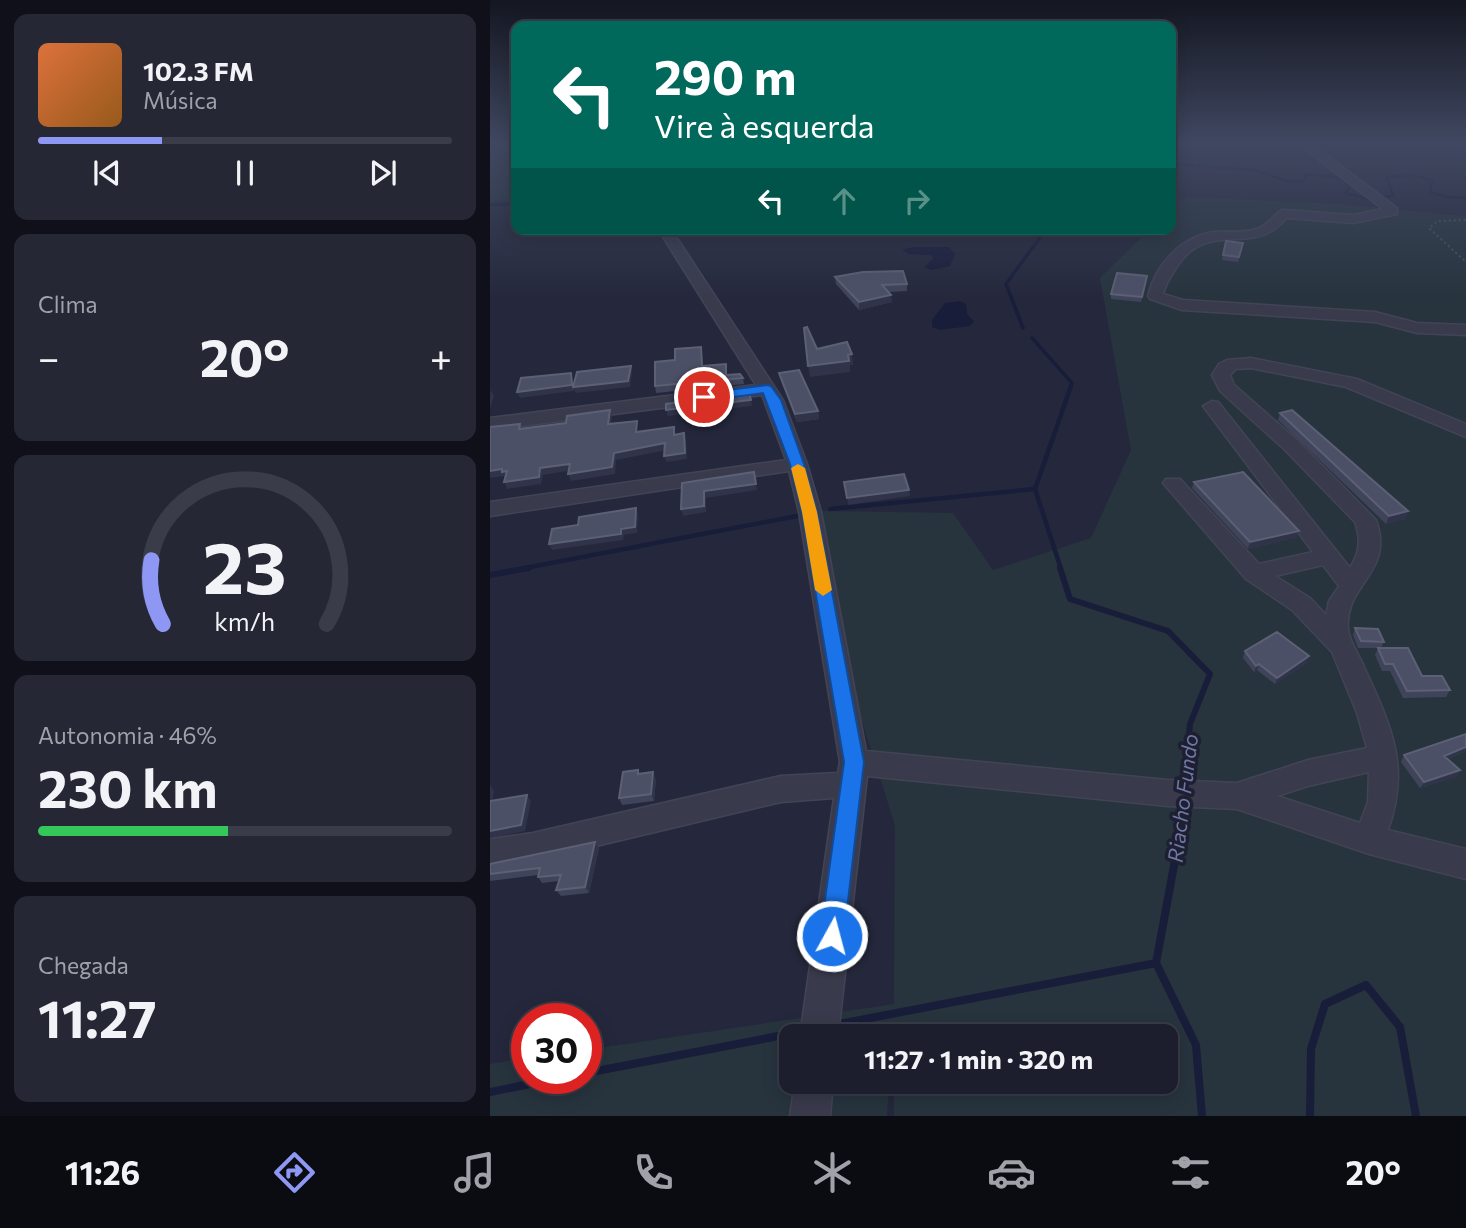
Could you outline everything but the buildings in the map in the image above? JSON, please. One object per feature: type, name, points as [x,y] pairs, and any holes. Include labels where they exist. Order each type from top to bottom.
[{"type":"street","points":[[1371,194],[1393,211],[1353,219],[1283,214],[1270,231],[1209,236],[1187,243],[1177,252],[1155,296],[1182,305],[1375,317],[1417,328],[1466,330]]},
{"type":"street","points":[[668,235],[774,400],[797,464],[810,512],[852,774],[821,1024]]},
{"type":"street","points":[[1369,840],[1383,802],[1384,757],[1371,713],[1335,629],[1337,612],[1350,584],[1364,564],[1371,548],[1371,537],[1365,520],[1291,446],[1226,387],[1221,375],[1224,368],[1233,364],[1251,363],[1351,383],[1466,431]]},
{"type":"street","points":[[490,424],[767,389]]},
{"type":"street","points":[[1212,406],[1350,584]]},
{"type":"street","points":[[490,509],[797,464]]},
{"type":"street","points":[[1173,483],[1254,573],[1301,604],[1342,647]]},
{"type":"street","points":[[1254,573],[1328,556]]},
{"type":"street","points":[[1225,796],[1308,773],[1384,757]]},
{"type":"street","points":[[490,854],[560,841],[781,789],[817,785],[852,774],[1225,796],[1369,840],[1466,864]]},
{"type":"street","points":[[810,1116],[813,1094]]},
{"type":"path","points":[[1466,219],[1438,221],[1429,228],[1466,262]]},
{"type":"shaded area","points":[[490,194],[511,194],[511,199],[490,201]]},
{"type":"shaded area","points":[[1184,197],[1339,204],[1466,216],[1466,1116],[894,1116],[894,1094],[1178,1094],[1178,1024],[893,1024],[893,1020],[893,1024],[779,1024],[779,1094],[888,1094],[887,1116],[490,1116],[490,1064],[511,1061],[511,1094],[602,1094],[602,1048],[894,1004],[895,825],[846,671],[819,511],[953,513],[993,570],[1091,538],[1131,450],[1100,278],[1144,235],[1176,235],[1176,204]]},
{"type":"water","points":[[913,247],[949,247],[955,254],[950,266],[932,270],[924,267],[934,258],[930,255],[909,254],[902,250]]},
{"type":"water","points":[[960,301],[966,304],[967,314],[974,321],[970,326],[940,330],[932,327],[932,320],[945,303]]},
{"type":"waterway","points":[[1349,194],[1369,199],[1392,194]]},
{"type":"waterway","points":[[1437,194],[1466,198]]},
{"type":"waterway","points":[[490,205],[511,204]]},
{"type":"waterway","name":"Riacho Fundo","points":[[1032,249],[1042,235]]},
{"type":"waterway","name":"Riacho Fundo","points":[[1023,328],[1006,284],[1033,247]]},
{"type":"waterway","name":"Riacho Fundo","points":[[1032,338],[1072,383],[1070,388]]},
{"type":"waterway","name":"Riacho Fundo","points":[[1035,489],[1071,386]]},
{"type":"waterway","points":[[830,509],[1035,489]]},
{"type":"waterway","name":"Riacho Fundo","points":[[1035,489],[1061,569]]},
{"type":"waterway","points":[[520,569],[797,516]]},
{"type":"waterway","points":[[490,575],[529,568]]},
{"type":"waterway","name":"Riacho Fundo","points":[[1060,568],[1070,599],[1168,631],[1210,674],[1190,724],[1184,786]]},
{"type":"waterway","name":"Riacho Fundo","points":[[1156,963],[1178,844],[1182,805]]},
{"type":"waterway","points":[[839,1024],[1156,963]]},
{"type":"waterway","name":"Riacho Fundo","points":[[1156,963],[1196,1045],[1202,1116]]},
{"type":"waterway","name":"Riacho Fundo","points":[[1310,1116],[1311,1049],[1325,1004],[1366,985],[1400,1027],[1416,1116]]},
{"type":"waterway","points":[[602,1070],[779,1036]]},
{"type":"waterway","points":[[490,1092],[511,1088]]},
{"type":"slow traffic","points":[[798,468],[810,512],[823,590]]},
{"type":"route","points":[[704,397],[767,389],[774,400],[797,464],[810,512],[854,762],[832,936]]}]
